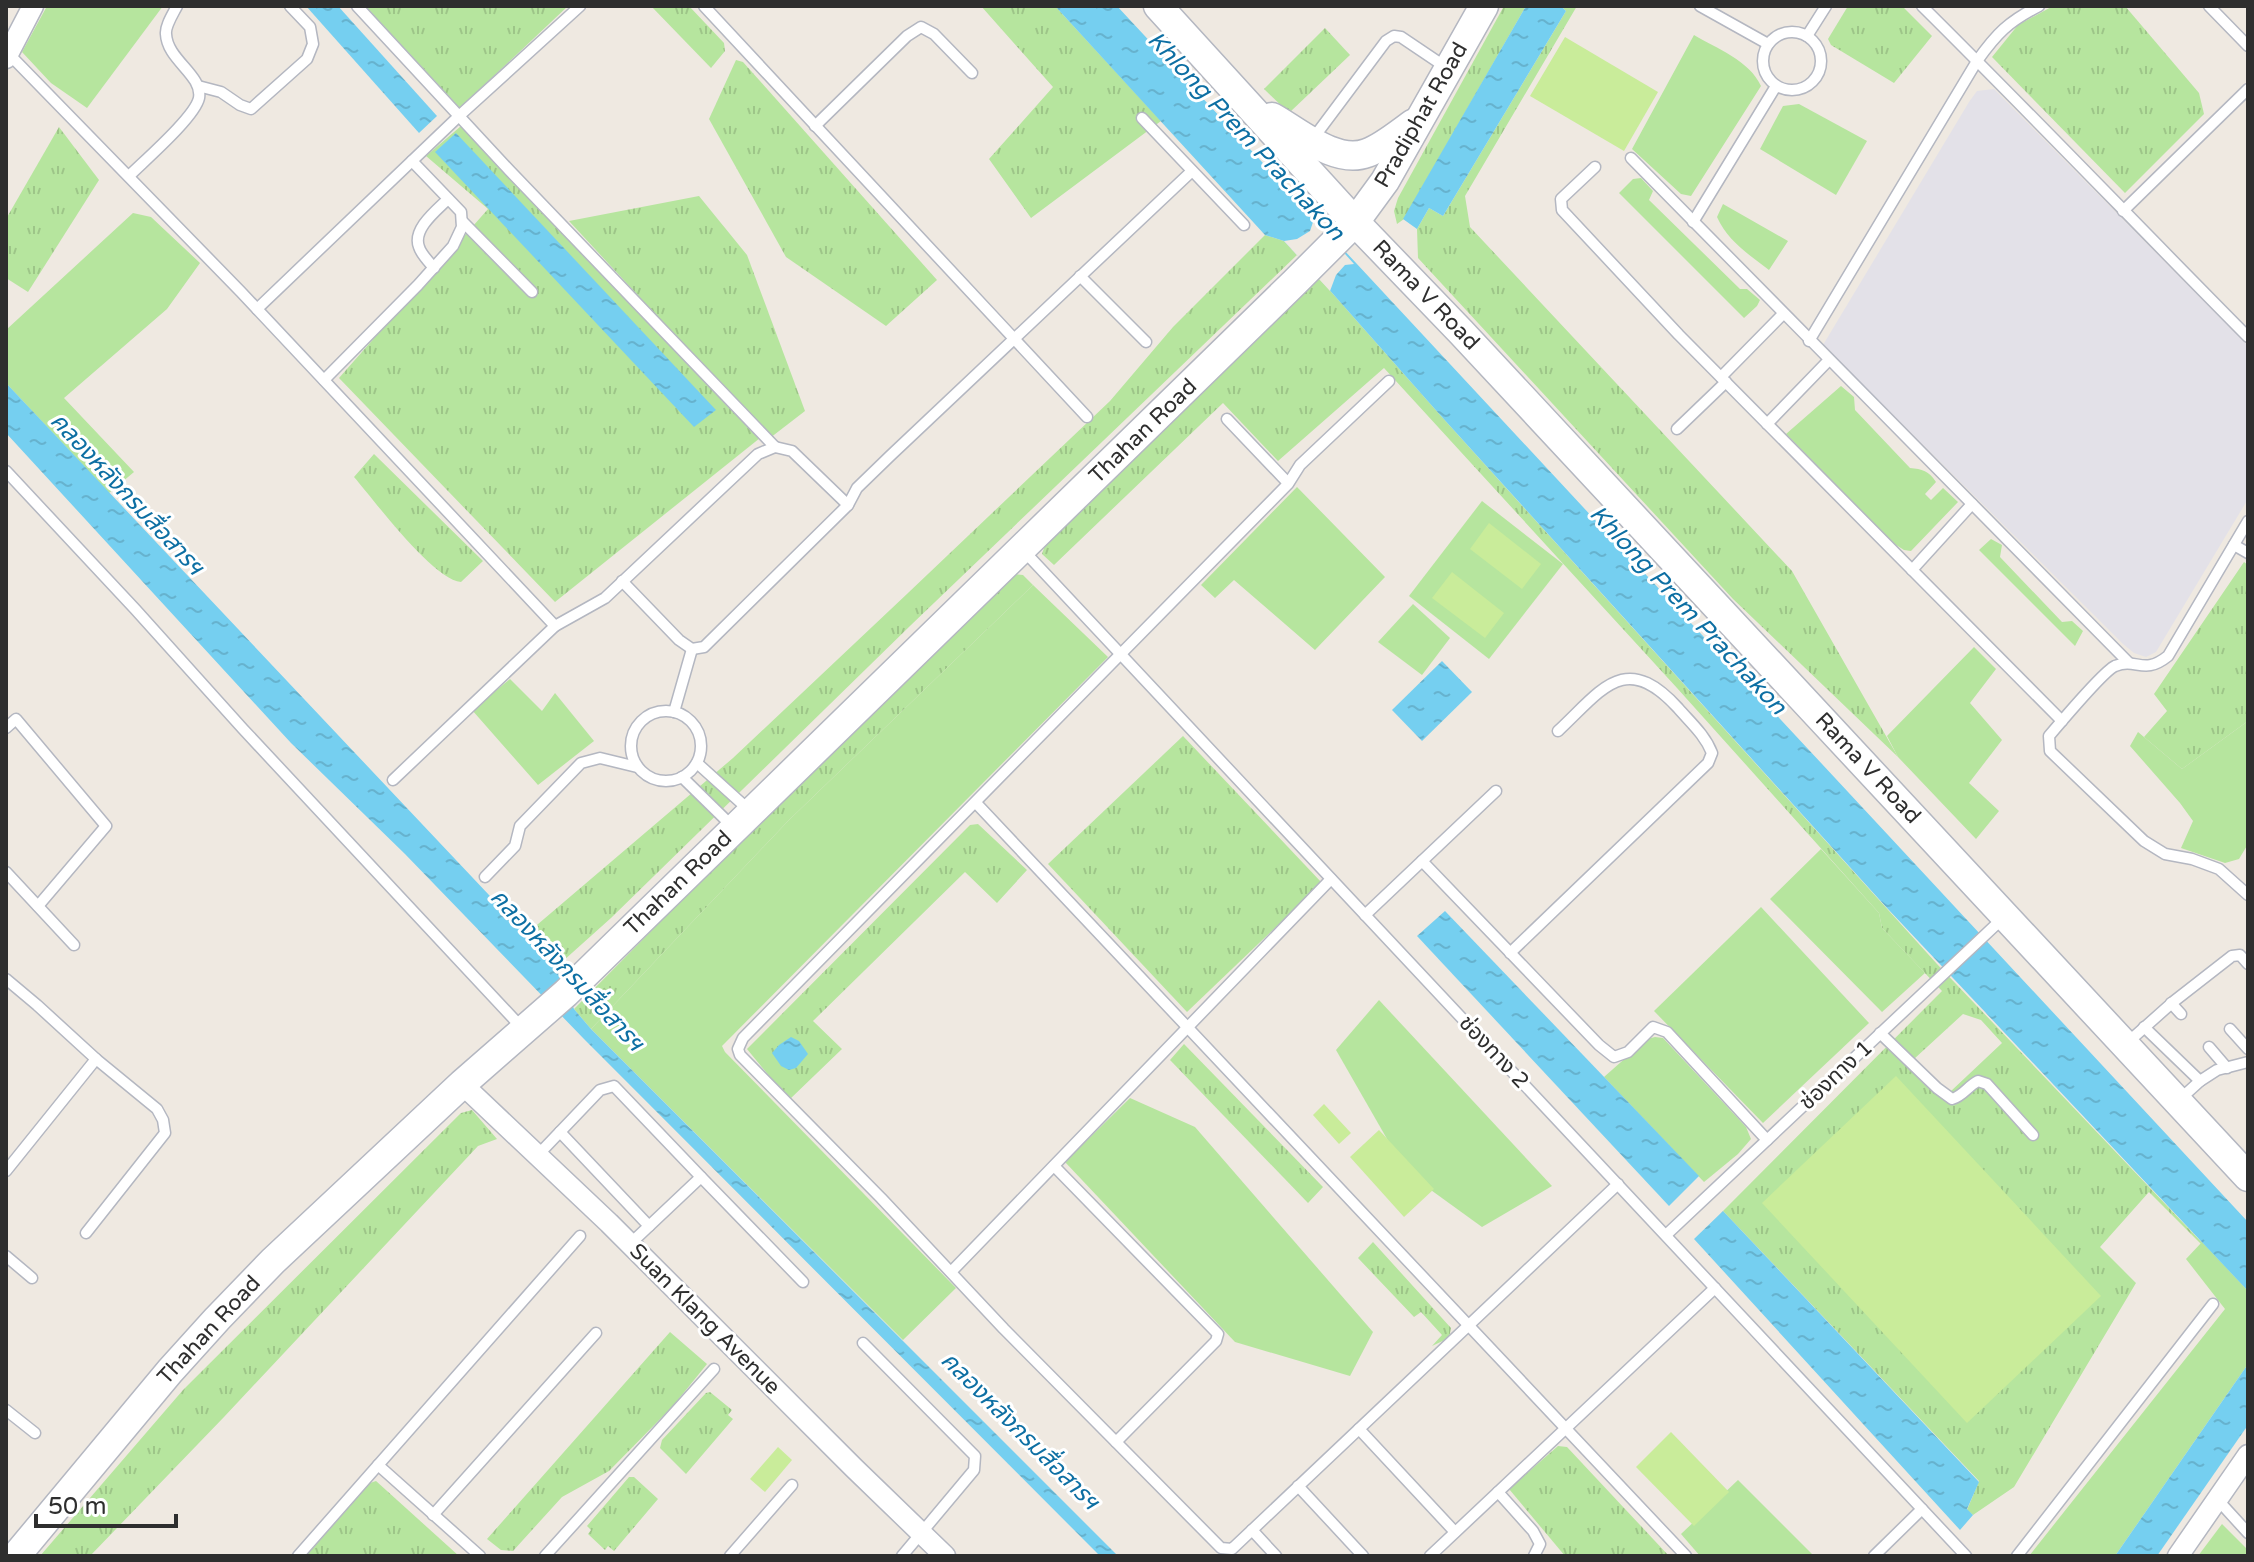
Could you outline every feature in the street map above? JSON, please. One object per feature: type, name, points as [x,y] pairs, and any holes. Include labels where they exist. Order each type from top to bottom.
[{"type":"main road","name":"Rama V Road","points":[[1158,6],[1355,222],[1671,559],[1996,925],[2135,1036],[2178,1101],[2248,1177]]},
{"type":"main road","name":"Pradiphat Road","points":[[1355,222],[1386,179],[1484,6]]},
{"type":"main road","points":[[1247,102],[1346,157],[1368,153],[1422,118]]},
{"type":"main road","name":"Thahan Road","points":[[16,1556],[170,1371],[273,1261],[462,1084],[566,993],[1355,222]]},
{"type":"street","points":[[7,54],[33,6]]},
{"type":"street","name":"Suan Klang Avenue","points":[[462,1084],[630,1244],[945,1556]]},
{"type":"street","points":[[2178,1556],[2248,1455]]},
{"type":"lane","points":[[129,176],[190,115],[199,100],[198,86],[169,50],[165,32],[177,6]]},
{"type":"lane","points":[[198,86],[221,92],[251,109],[263,99],[307,59],[313,44],[310,27],[290,6]]},
{"type":"lane","points":[[357,6],[775,447],[792,451],[848,505]]},
{"type":"lane","points":[[257,309],[459,116],[580,6]]},
{"type":"lane","points":[[704,6],[1087,417]]},
{"type":"lane","points":[[1700,6],[1768,44]]},
{"type":"lane","points":[[1807,36],[1826,6]]},
{"type":"lane","points":[[1922,6],[2248,337]]},
{"type":"lane","points":[[1809,341],[1977,61],[1996,35],[2039,6]]},
{"type":"lane","points":[[2209,6],[2248,46]]},
{"type":"lane","points":[[815,126],[907,36],[921,27],[934,34],[972,73]]},
{"type":"lane","points":[[1793,31],[1807,36],[1818,46],[1821,55],[1821,65],[1813,82],[1800,89],[1786,90],[1776,86],[1764,72],[1762,62],[1768,44],[1783,32],[1793,31]]},
{"type":"lane","points":[[1312,140],[1386,41],[1394,36],[1401,37],[1449,69]]},
{"type":"lane","points":[[7,54],[257,309],[555,626]]},
{"type":"lane","points":[[1693,222],[1776,86]]},
{"type":"lane","points":[[2123,211],[2248,89]]},
{"type":"lane","points":[[1142,118],[1244,225]]},
{"type":"lane","points":[[1631,158],[2129,663]]},
{"type":"lane","points":[[324,380],[434,268],[453,246],[462,227],[461,212],[412,161]]},
{"type":"lane","points":[[1595,167],[1561,199],[1562,210],[1723,380],[2062,721]]},
{"type":"lane","points":[[622,581],[679,640],[692,649],[704,647],[848,505],[857,488],[1192,171]]},
{"type":"lane","points":[[434,268],[418,246],[418,235],[448,199]]},
{"type":"lane","points":[[462,221],[532,292]]},
{"type":"lane","points":[[1080,276],[1146,342]]},
{"type":"lane","points":[[1677,429],[1783,314]]},
{"type":"lane","points":[[1767,424],[1829,360]]},
{"type":"lane","points":[[1389,381],[1300,465],[1288,483],[1121,655],[743,1038],[738,1049],[740,1055],[1221,1548],[1232,1549],[1618,1184]]},
{"type":"lane","points":[[1227,419],[1288,483]]},
{"type":"lane","points":[[393,780],[555,626],[605,598],[758,454],[775,447]]},
{"type":"lane","points":[[6,471],[530,1024]]},
{"type":"lane","points":[[1912,570],[1972,504]]},
{"type":"lane","points":[[2248,521],[2168,656],[2157,665],[2143,667],[2129,663],[2112,667],[2049,736],[2050,751],[2144,841],[2165,854],[2192,859],[2219,869],[2248,895]]},
{"type":"lane","points":[[2234,545],[2248,553]]},
{"type":"lane","name":"ช่องทาง 2","points":[[1022,549],[1966,1556]]},
{"type":"lane","points":[[674,712],[692,649]]},
{"type":"lane","points":[[1510,953],[1708,763],[1712,753],[1707,739],[1669,698],[1644,682],[1629,677],[1607,685],[1558,731]]},
{"type":"lane","points":[[658,711],[674,712],[690,720],[697,730],[701,746],[697,763],[682,777],[668,782],[656,781],[645,776],[631,756],[632,733],[647,715],[658,711]]},
{"type":"lane","points":[[6,728],[16,719],[106,826],[38,906]]},
{"type":"lane","points":[[485,877],[515,846],[520,826],[581,763],[600,758],[637,767]]},
{"type":"lane","points":[[697,763],[743,820]]},
{"type":"lane","points":[[682,777],[743,820]]},
{"type":"lane","points":[[1365,915],[1496,791]]},
{"type":"lane","points":[[976,803],[1686,1556]]},
{"type":"lane","points":[[1422,861],[1599,1045],[1614,1057],[1628,1052],[1653,1027],[1667,1032],[1767,1140]]},
{"type":"lane","points":[[6,872],[74,945]]},
{"type":"lane","points":[[951,1272],[1331,879]]},
{"type":"lane","name":"ช่องทาง 1","points":[[1666,1235],[1996,925]]},
{"type":"lane","points":[[2200,1081],[2135,1036],[2171,1003],[2195,991],[2232,956],[2240,955],[2248,964]]},
{"type":"lane","points":[[6,979],[157,1109],[163,1120],[165,1133],[86,1233]]},
{"type":"lane","points":[[2171,1003],[2181,1014]]},
{"type":"lane","points":[[1880,1033],[1952,1099],[1959,1098],[1978,1081],[1987,1084],[2033,1135]]},
{"type":"lane","points":[[2235,1034],[2248,1049]]},
{"type":"lane","points":[[2209,1047],[2227,1068]]},
{"type":"lane","points":[[6,1171],[96,1059]]},
{"type":"lane","points":[[2178,1101],[2217,1070],[2248,1062]]},
{"type":"lane","points":[[537,1156],[600,1090],[614,1086],[803,1282]]},
{"type":"lane","points":[[560,1132],[649,1226]]},
{"type":"lane","points":[[1054,1166],[1218,1334],[1216,1341],[1116,1442]]},
{"type":"lane","points":[[630,1244],[701,1177]]},
{"type":"lane","points":[[298,1556],[580,1236]]},
{"type":"lane","points":[[6,1256],[32,1278]]},
{"type":"lane","points":[[1430,1556],[1715,1288]]},
{"type":"lane","points":[[2017,1556],[2213,1304]]},
{"type":"lane","points":[[433,1515],[596,1333]]},
{"type":"lane","points":[[863,1343],[975,1456],[974,1470],[902,1556]]},
{"type":"lane","points":[[550,1554],[714,1369]]},
{"type":"lane","points":[[6,1410],[35,1433]]},
{"type":"lane","points":[[1359,1429],[1455,1532]]},
{"type":"lane","points":[[378,1465],[480,1556]]},
{"type":"lane","points":[[730,1556],[792,1485]]},
{"type":"lane","points":[[1298,1486],[1363,1556]]},
{"type":"lane","points":[[1498,1492],[1533,1531],[1540,1544],[1534,1556]]},
{"type":"lane","points":[[2217,1499],[2248,1533]]},
{"type":"lane","points":[[1874,1556],[1922,1509]]},
{"type":"lane","points":[[1252,1530],[1276,1556]]},
{"type":"shaded area","points":[[1994,89],[2248,346],[2248,499],[2156,652],[2146,657],[2134,653],[2123,644],[1823,345],[1969,102],[1977,91]]},
{"type":"green space","points":[[47,6],[163,6],[87,108],[51,83],[22,52]]},
{"type":"green space","points":[[365,6],[568,6],[460,108]]},
{"type":"green space","points":[[651,6],[689,6],[724,43],[725,51],[711,68]]},
{"type":"green space","points":[[981,6],[1055,6],[1161,121],[1031,218],[989,159],[1053,87]]},
{"type":"green space","points":[[1504,6],[1526,6],[1404,219],[1397,224],[1394,211],[1398,198]]},
{"type":"green space","points":[[1561,6],[1577,6],[1465,196],[1470,227],[1792,571],[1898,757],[1733,599],[1418,258],[1417,229],[1429,208],[1443,216],[1566,11]]},
{"type":"green space","points":[[1848,6],[1902,6],[1932,36],[1894,83],[1831,45],[1828,39]]},
{"type":"green space","points":[[2053,6],[2125,6],[2199,93],[2204,114],[2125,193],[1992,57],[2018,25]]},
{"type":"green space","points":[[1325,28],[1350,55],[1289,113],[1264,89]]},
{"type":"green space","points":[[1694,35],[1741,62],[1761,86],[1691,196],[1681,194],[1632,149]]},
{"type":"green space","points":[[1565,37],[1658,92],[1624,151],[1530,96]]},
{"type":"green space","points":[[736,60],[743,62],[937,280],[886,326],[786,257],[709,119]]},
{"type":"green space","points":[[1799,104],[1867,141],[1836,195],[1760,149],[1783,106]]},
{"type":"green space","points":[[461,126],[760,438],[555,602],[339,378],[488,209],[426,156]]},
{"type":"green space","points":[[59,127],[99,180],[28,292],[6,278],[6,219]]},
{"type":"green space","points":[[1641,178],[1653,191],[1649,200],[1740,289],[1747,289],[1760,300],[1744,318],[1619,193],[1633,179]]},
{"type":"green space","points":[[699,196],[747,255],[805,411],[770,438],[569,221]]},
{"type":"green space","points":[[1723,204],[1788,241],[1769,270],[1727,233],[1717,217]]},
{"type":"green space","points":[[133,213],[151,217],[200,263],[167,309],[64,398],[134,472],[109,493],[6,383],[6,330]]},
{"type":"green space","points":[[1265,235],[1284,241],[1297,255],[611,918],[563,961],[554,964],[524,936],[733,758],[908,593],[1110,401],[1173,327]]},
{"type":"green space","points":[[1318,277],[1937,964],[2248,1291],[2149,1192],[2100,1247],[2136,1283],[2014,1487],[1973,1515],[1967,1510],[1979,1481],[1723,1211],[1942,991],[1882,928],[1879,913],[1384,368],[1278,461],[1223,403],[1054,565],[1042,554],[1045,545]],"holes":[[[1963,1014],[1981,1020],[2002,1043],[1950,1092],[1914,1059]]]},
{"type":"green space","points":[[1841,386],[1854,397],[1855,410],[1910,468],[1925,471],[1933,478],[1936,482],[1925,494],[1931,500],[1943,488],[1958,502],[1911,551],[1893,543],[1786,434]]},
{"type":"green space","points":[[374,454],[483,561],[461,582],[449,578],[420,554],[354,477]]},
{"type":"green space","points":[[1297,487],[1385,577],[1315,650],[1234,580],[1215,598],[1201,585]]},
{"type":"green space","points":[[1482,501],[1563,564],[1489,659],[1409,596]]},
{"type":"green space","points":[[1489,523],[1541,564],[1522,589],[1470,549]]},
{"type":"green space","points":[[1991,539],[2002,545],[2000,557],[2062,622],[2072,621],[2083,631],[2075,646],[1979,550]]},
{"type":"green space","points":[[2244,562],[2248,565],[2248,721],[2182,769],[2144,737],[2167,711],[2154,694]]},
{"type":"green space","points":[[1452,572],[1504,613],[1485,638],[1432,598]]},
{"type":"green space","points":[[1013,574],[1023,575],[1033,585],[788,821],[591,1029],[574,1009],[884,696]]},
{"type":"green space","points":[[1033,585],[1108,657],[722,1046],[956,1288],[903,1340],[591,1029],[788,821]]},
{"type":"green space","points":[[1413,604],[1450,638],[1422,675],[1378,642]]},
{"type":"green space","points":[[1974,647],[1996,669],[1970,703],[2002,740],[1969,783],[1999,811],[1976,839],[1898,757],[1887,736]]},
{"type":"green space","points":[[510,679],[542,711],[555,693],[594,741],[538,785],[472,710]]},
{"type":"green space","points":[[2248,721],[2248,844],[2239,859],[2225,863],[2181,848],[2193,821],[2130,746],[2138,732],[2182,769]]},
{"type":"green space","points":[[1183,736],[1322,883],[1187,1012],[1048,864]]},
{"type":"green space","points":[[978,824],[1027,870],[997,903],[965,872],[813,1021],[842,1049],[789,1100],[747,1049],[970,825]]},
{"type":"green space","points":[[1821,849],[1879,913],[1882,928],[1925,973],[1882,1012],[1770,899]]},
{"type":"green space","points":[[1761,907],[1869,1023],[1763,1123],[1654,1011]]},
{"type":"green space","points":[[1379,1000],[1552,1186],[1482,1227],[1406,1172],[1336,1050]]},
{"type":"green space","points":[[1663,1038],[1746,1127],[1751,1139],[1704,1182],[1604,1077],[1647,1039]]},
{"type":"green space","points":[[1184,1044],[1323,1187],[1308,1203],[1170,1060]]},
{"type":"green space","points":[[1896,1076],[2101,1296],[1967,1423],[1762,1203]]},
{"type":"green space","points":[[1130,1098],[1195,1127],[1373,1332],[1350,1376],[1235,1342],[1065,1162]]},
{"type":"green space","points":[[1324,1104],[1351,1133],[1339,1144],[1313,1115]]},
{"type":"green space","points":[[472,1110],[497,1139],[478,1146],[90,1556],[40,1556],[183,1390],[461,1113]]},
{"type":"green space","points":[[1379,1130],[1434,1189],[1404,1217],[1350,1157]]},
{"type":"green space","points":[[1373,1242],[1451,1328],[1449,1338],[1432,1346],[1442,1335],[1421,1312],[1414,1317],[1358,1258]]},
{"type":"green space","points":[[2202,1242],[2248,1291],[2248,1364],[2115,1556],[2029,1556],[2225,1309],[2186,1259]]},
{"type":"green space","points":[[670,1332],[707,1364],[673,1406],[609,1471],[562,1497],[513,1551],[501,1550],[487,1539]]},
{"type":"green space","points":[[710,1392],[732,1410],[728,1415],[733,1419],[686,1474],[660,1448],[662,1440]]},
{"type":"green space","points":[[1671,1432],[1729,1492],[1694,1526],[1636,1467]]},
{"type":"green space","points":[[1558,1446],[1567,1447],[1669,1556],[1565,1556],[1509,1489]]},
{"type":"green space","points":[[778,1447],[792,1460],[765,1492],[750,1479]]},
{"type":"green space","points":[[629,1477],[634,1477],[658,1499],[614,1551],[608,1546],[605,1550],[588,1534],[591,1530],[587,1526]]},
{"type":"green space","points":[[1738,1480],[1814,1556],[1700,1556],[1681,1534]]},
{"type":"green space","points":[[376,1481],[459,1556],[306,1556],[370,1483]]},
{"type":"green space","points":[[2222,1524],[2248,1550],[2248,1556],[2198,1556]]},
{"type":"water","points":[[306,6],[338,6],[437,116],[419,133]]},
{"type":"water","points":[[1055,6],[1117,6],[2248,1222],[2248,1291],[1887,908],[1318,277],[1284,241],[1265,235]]},
{"type":"water","points":[[1526,6],[1561,6],[1566,11],[1443,216],[1429,208],[1417,229],[1403,219]]},
{"type":"water","points":[[456,133],[716,410],[694,427],[435,152]]},
{"type":"water","points":[[6,383],[554,964],[574,1009],[591,1029],[1118,1556],[1100,1556],[584,1039],[405,854],[291,743],[6,433]]},
{"type":"water","points":[[1442,661],[1472,692],[1422,741],[1392,710]]},
{"type":"water","points":[[1445,911],[1699,1176],[1669,1206],[1417,936]]},
{"type":"water","points":[[791,1037],[799,1041],[808,1054],[796,1068],[789,1070],[781,1066],[772,1053]]},
{"type":"water","points":[[1723,1211],[1979,1482],[1967,1509],[1973,1515],[1960,1530],[1694,1239]]},
{"type":"water","points":[[2248,1364],[2248,1425],[2157,1556],[2115,1556]]},
{"type":"pier","points":[[1314,219],[1354,264],[1345,265],[1336,275],[1330,291],[1284,241],[1297,239],[1310,231]]},
{"type":"water label","name":"Khlong Prem Prachakon","points":[[1246,136]]},
{"type":"water label","name":"คลองหลังกรมสื่อสารฯ","points":[[127,494]]},
{"type":"water label","name":"Khlong Prem Prachakon","points":[[1688,610]]},
{"type":"water label","name":"คลองหลังกรมสื่อสารฯ","points":[[567,970]]},
{"type":"water label","name":"คลองหลังกรมสื่อสารฯ","points":[[1020,1431]]}]
